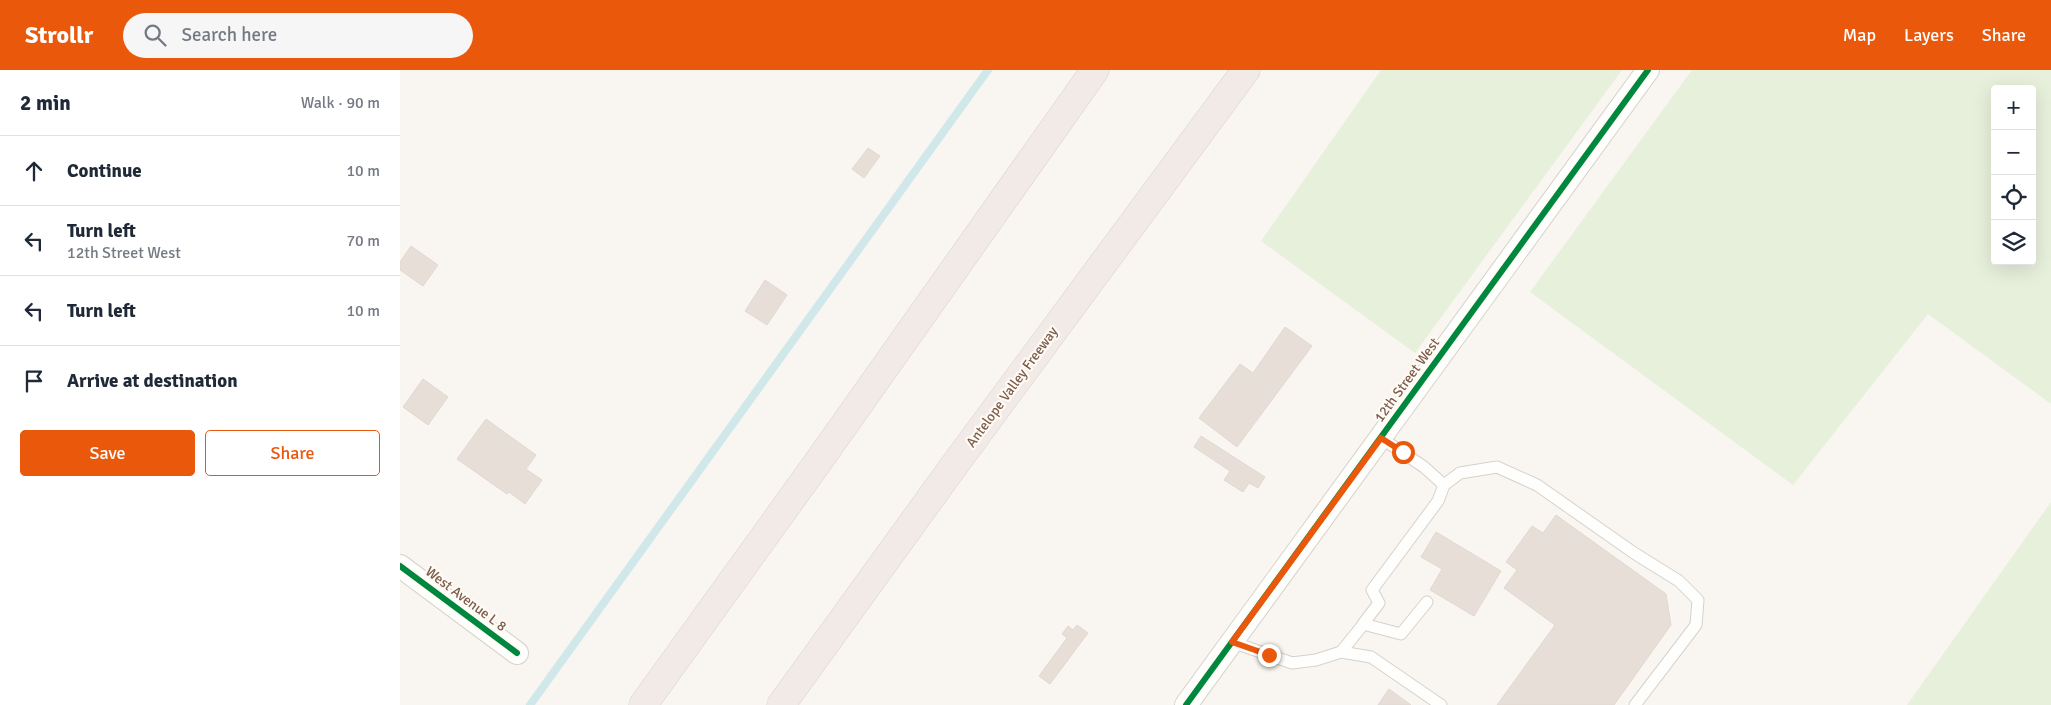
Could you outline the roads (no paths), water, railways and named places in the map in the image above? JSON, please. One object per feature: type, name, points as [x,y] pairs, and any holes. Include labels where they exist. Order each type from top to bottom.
[{"type":"highway","points":[[643,705],[1095,70]]},
{"type":"highway","name":"Antelope Valley Freeway","points":[[781,705],[965,451],[1246,70]]},
{"type":"street","name":"12th Street West","points":[[1186,705],[1648,70]]},
{"type":"street","name":"West Avenue L 8","points":[[400,566],[516,653]]},
{"type":"lane","points":[[1381,438],[1424,467],[1444,485]]},
{"type":"lane","points":[[1341,652],[1379,603],[1372,590],[1438,501],[1444,485],[1460,473],[1497,467],[1537,484],[1634,553],[1679,581],[1698,600],[1696,625],[1635,705]]},
{"type":"lane","points":[[1366,621],[1363,624],[1401,634],[1427,602]]},
{"type":"lane","points":[[1232,642],[1292,663],[1316,660],[1341,652],[1371,657],[1440,705]]},
{"type":"waterway","points":[[530,705],[988,70]]}]
